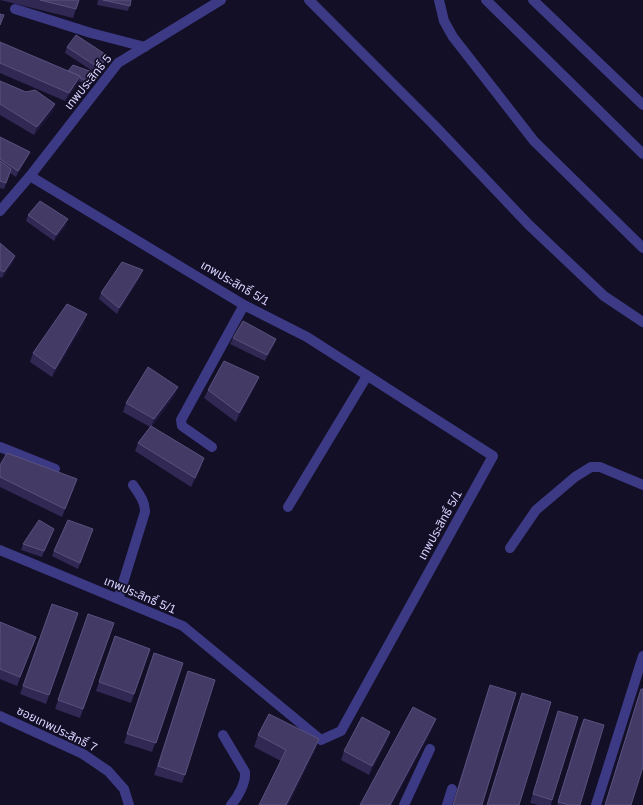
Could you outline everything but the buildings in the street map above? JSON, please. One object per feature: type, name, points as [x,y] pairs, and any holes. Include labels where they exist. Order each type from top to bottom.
[{"type":"street","name":"เทพประสิทธิ์ 5","points":[[0,210],[30,176],[118,63],[221,0]]},
{"type":"street","points":[[309,0],[439,130],[529,225],[604,296],[643,322]]},
{"type":"street","points":[[439,0],[444,22],[453,37],[534,141],[643,248]]},
{"type":"street","points":[[486,0],[643,154]]},
{"type":"street","points":[[533,0],[643,105]]},
{"type":"street","points":[[15,9],[91,34],[145,47]]},
{"type":"street","name":"เทพประสิทธิ์ 5/1","points":[[0,550],[183,626],[321,740],[341,731],[493,456],[306,337],[244,305],[30,176]]},
{"type":"street","points":[[212,447],[182,426],[181,420],[244,305]]},
{"type":"street","points":[[288,507],[367,376]]},
{"type":"street","points":[[0,447],[55,469]]},
{"type":"street","points":[[510,548],[536,510],[575,477],[591,467],[600,467],[643,485]]},
{"type":"street","points":[[118,599],[146,512],[142,497],[133,485]]},
{"type":"street","points":[[596,805],[643,656]]},
{"type":"street","name":"ซอยเทพประสิทธิ์ 7","points":[[0,716],[83,754],[108,771],[124,789],[129,805]]},
{"type":"street","points":[[223,735],[246,772],[242,785],[231,805]]},
{"type":"street","points":[[404,805],[430,749]]},
{"type":"street","points":[[448,805],[452,789]]}]
